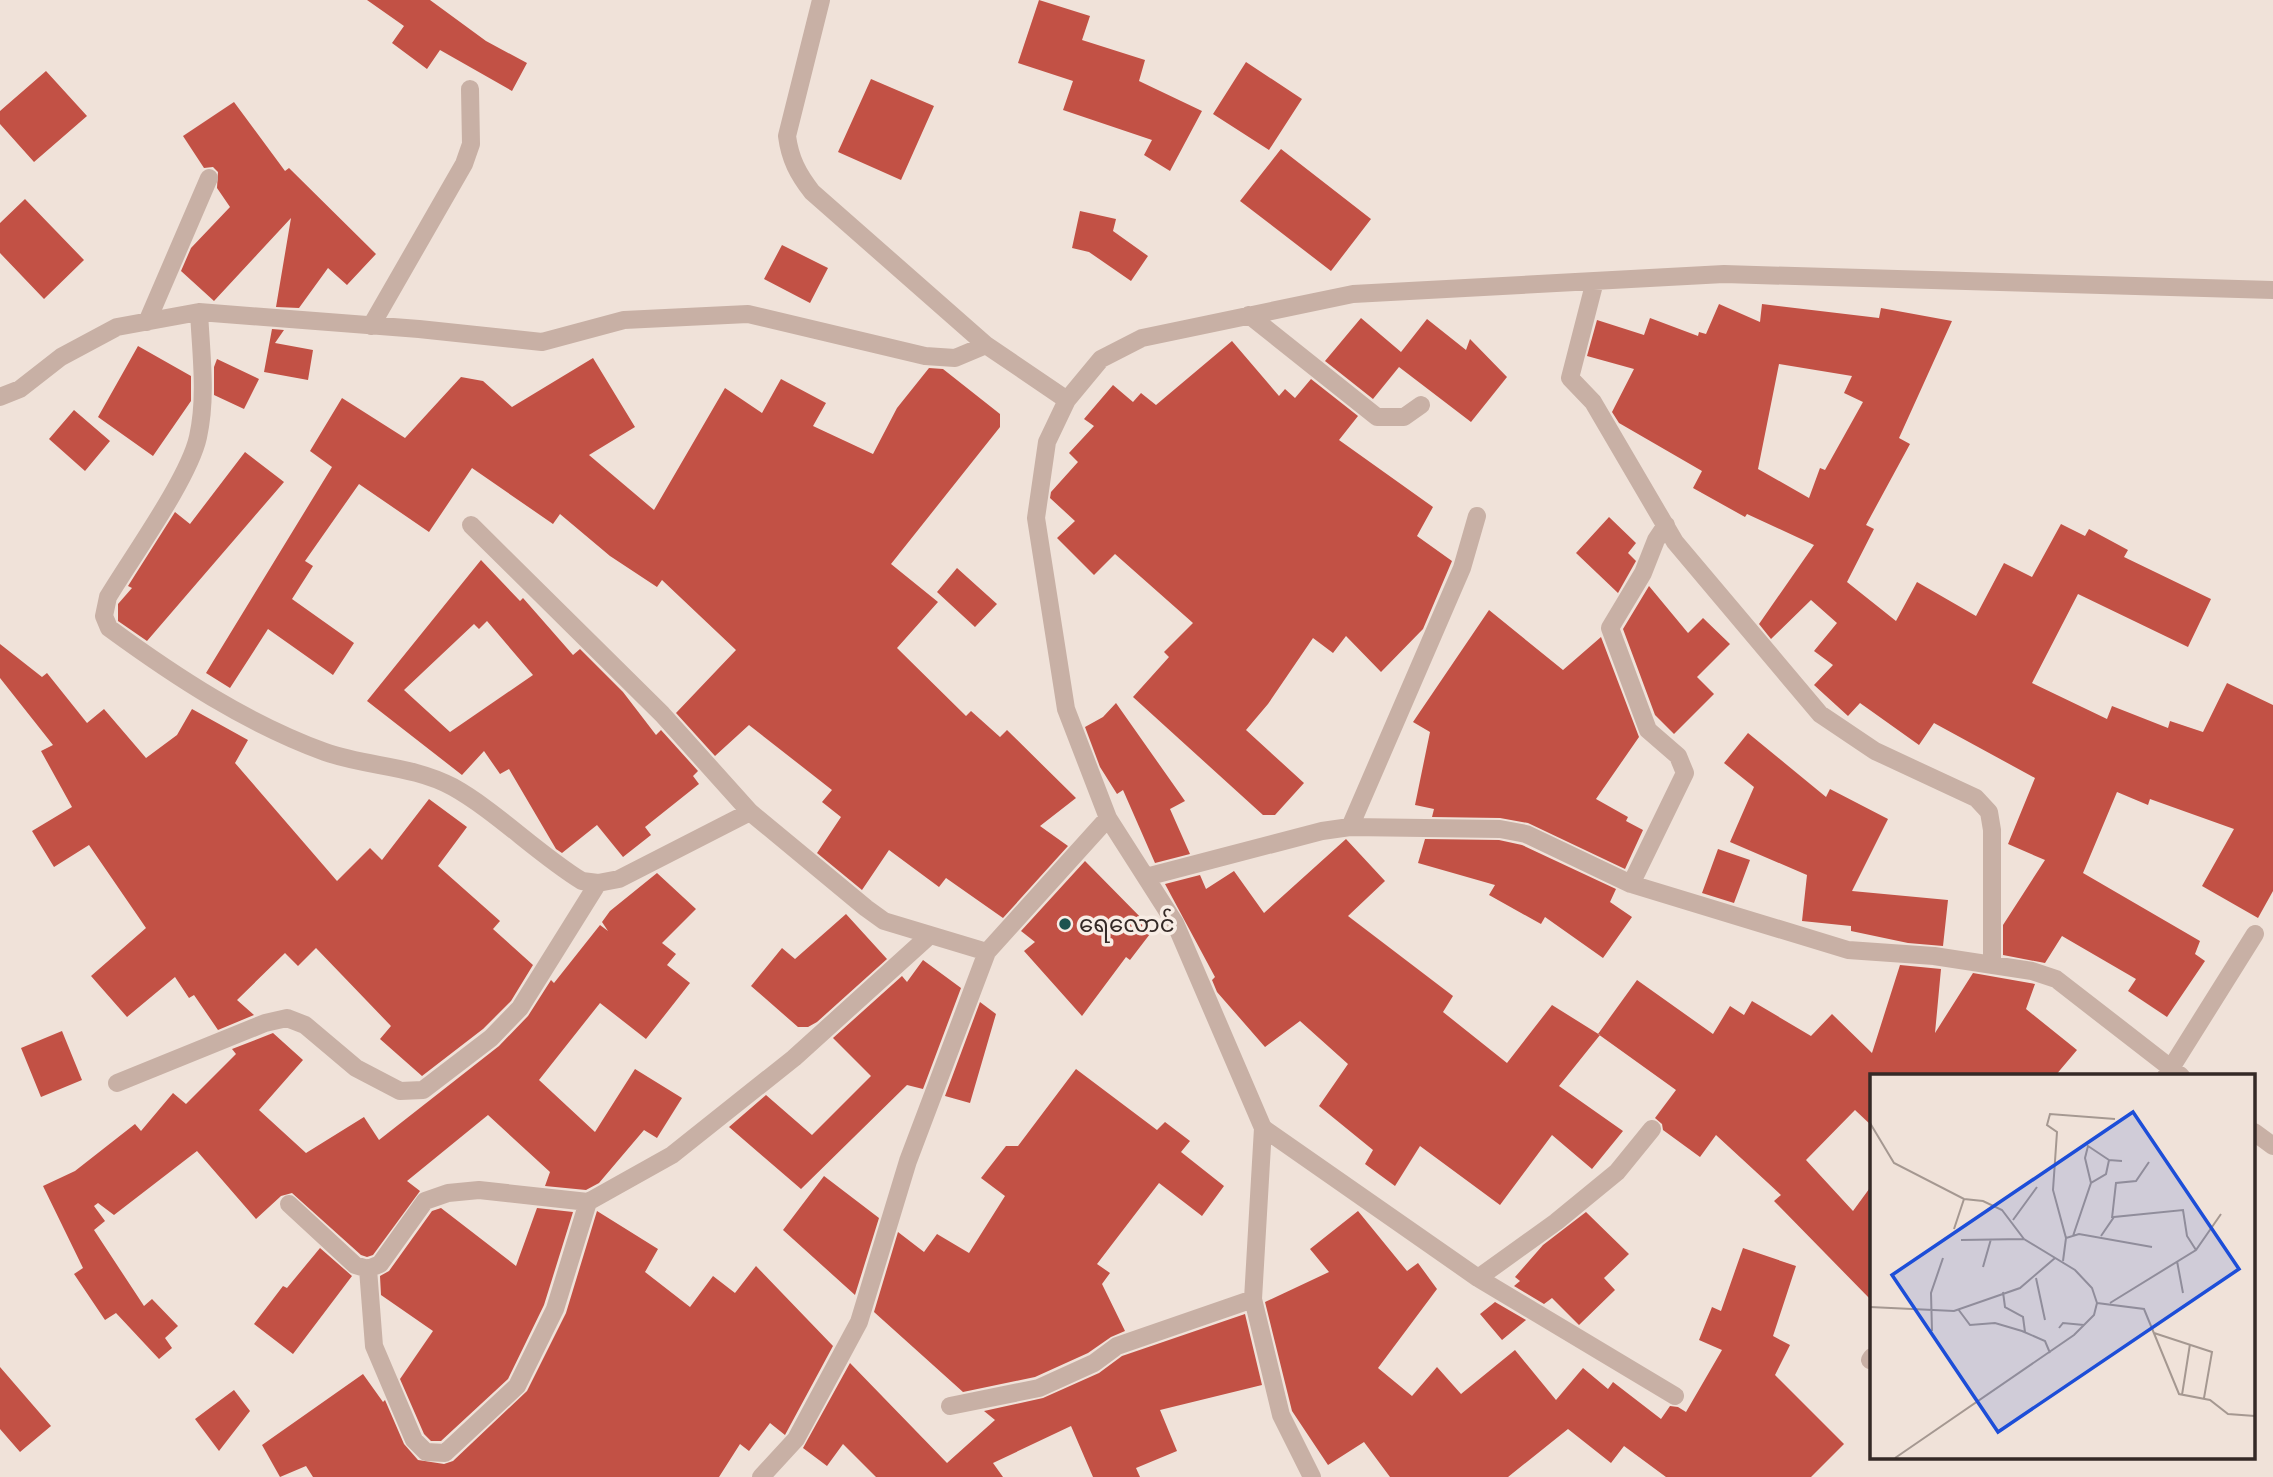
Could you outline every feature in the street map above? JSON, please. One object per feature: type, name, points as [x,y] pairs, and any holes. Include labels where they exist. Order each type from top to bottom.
[{"type":"street","points":[[821,0],[787,136],[790,157],[812,192],[986,345],[1067,400]]},
{"type":"street","points":[[371,326],[464,164],[471,144],[470,89]]},
{"type":"street","points":[[147,322],[209,178]]},
{"type":"street","points":[[1312,1477],[1281,1415],[1253,1299],[1264,1128],[1175,923],[1108,818],[1066,709],[1036,518],[1047,442],[1067,400],[1101,359],[1142,338],[1353,294],[1724,274],[2273,290]]},
{"type":"street","points":[[1595,281],[1570,378],[1592,402],[1675,542],[1820,714],[1875,751],[1976,799],[1989,812],[1992,830],[1992,965]]},
{"type":"street","points":[[0,397],[20,390],[61,357],[117,327],[200,312],[542,342],[624,320],[748,314],[925,356],[955,358],[986,345]]},
{"type":"street","points":[[200,312],[202,402],[198,439],[183,473],[108,597],[104,616],[109,628],[180,680],[254,720],[327,752],[418,771],[454,788],[582,881],[598,883],[619,878],[750,812]]},
{"type":"street","points":[[1249,315],[1377,416],[1404,417],[1421,404]]},
{"type":"street","points":[[1350,827],[1462,568],[1477,516]]},
{"type":"street","points":[[471,525],[662,714],[750,812],[884,921],[987,952]]},
{"type":"street","points":[[1631,884],[1685,773],[1678,756],[1648,730],[1610,628],[1643,573],[1656,540],[1666,525]]},
{"type":"street","points":[[761,1477],[796,1439],[859,1322],[908,1161],[987,952],[1108,818]]},
{"type":"street","points":[[1146,877],[1322,831],[1350,827],[1500,829],[1526,834],[1631,884],[1847,950],[1992,965],[2032,971],[2056,979],[2173,1074],[2255,934]]},
{"type":"street","points":[[117,1083],[265,1023],[287,1018],[305,1026],[356,1068],[400,1091],[424,1090],[491,1038],[520,1008],[598,883]]},
{"type":"street","points":[[289,1204],[355,1265],[368,1269],[380,1265],[425,1201],[448,1192],[479,1190],[589,1202],[672,1155],[794,1058],[930,935]]},
{"type":"street","points":[[1264,1128],[1478,1278],[1675,1396]]},
{"type":"street","points":[[1478,1278],[1617,1172],[1653,1129]]},
{"type":"street","points":[[2256,1133],[2273,1146]]},
{"type":"street","points":[[368,1269],[374,1346],[379,1358],[414,1440],[426,1452],[445,1453],[517,1386],[555,1309],[589,1202]]},
{"type":"street","points":[[950,1406],[1039,1388],[1094,1363],[1117,1346],[1253,1299]]},
{"type":"building","points":[[367,0],[430,0],[486,41],[527,63],[512,91],[440,50],[427,69],[392,43],[404,26]]},
{"type":"building","points":[[1039,0],[1090,16],[1082,40],[1145,60],[1139,81],[1202,111],[1170,171],[1144,155],[1152,140],[1063,110],[1073,81],[1018,63]]},
{"type":"building","points":[[1246,62],[1302,99],[1269,150],[1213,114]]},
{"type":"building","points":[[46,71],[87,116],[34,162],[0,124],[0,111]]},
{"type":"building","points":[[871,79],[934,106],[901,180],[838,152]]},
{"type":"building","points":[[234,102],[285,171],[289,168],[376,254],[347,285],[328,268],[299,308],[276,307],[291,218],[214,301],[181,271],[191,248],[230,207],[217,188],[218,172],[213,167],[204,168],[183,136]]},
{"type":"building","points":[[1281,149],[1371,219],[1331,271],[1240,201]]},
{"type":"building","points":[[25,199],[84,260],[44,299],[0,253],[0,223]]},
{"type":"building","points":[[1080,211],[1116,219],[1113,231],[1148,256],[1131,281],[1089,252],[1072,248]]},
{"type":"building","points":[[782,245],[828,268],[810,303],[764,279]]},
{"type":"building","points":[[1719,304],[1760,322],[1762,304],[1879,318],[1881,308],[1952,321],[1899,438],[1910,444],[1866,525],[1874,529],[1847,582],[1896,621],[1917,582],[1976,616],[2004,563],[2032,577],[2061,524],[2085,536],[2089,529],[2128,550],[2124,557],[2211,599],[2188,647],[2078,594],[2032,683],[2107,719],[2112,706],[2168,728],[2170,721],[2203,732],[2227,683],[2273,705],[2273,891],[2258,918],[2202,886],[2234,829],[2150,799],[2148,805],[2117,792],[2083,873],[2200,941],[2195,954],[2205,961],[2167,1017],[2128,991],[2136,979],[2062,936],[2045,963],[2003,955],[2003,925],[2045,860],[2008,844],[2035,778],[1934,723],[1919,745],[1860,703],[1848,716],[1814,685],[1833,665],[1814,651],[1837,623],[1811,600],[1771,639],[1759,624],[1814,545],[1747,514],[1745,517],[1693,488],[1702,471],[1619,423],[1612,412],[1634,369],[1587,356],[1597,320],[1644,335],[1650,318],[1698,336],[1699,332],[1706,334]],"holes":[[[1779,364],[1852,376],[1844,393],[1863,402],[1825,470],[1820,468],[1809,498],[1758,469]]]},
{"type":"building","points":[[1361,318],[1401,352],[1427,319],[1466,350],[1470,339],[1507,377],[1471,422],[1399,367],[1373,399],[1325,361]]},
{"type":"building","points":[[272,329],[284,330],[275,343],[313,350],[308,380],[264,372]]},
{"type":"building","points":[[1232,341],[1279,396],[1285,389],[1295,398],[1311,379],[1358,416],[1339,440],[1433,507],[1417,536],[1452,561],[1423,629],[1381,672],[1346,636],[1333,653],[1313,638],[1268,704],[1246,730],[1304,783],[1275,815],[1263,815],[1133,697],[1169,657],[1164,652],[1193,623],[1115,554],[1094,575],[1057,538],[1075,521],[1050,498],[1051,492],[1078,462],[1069,453],[1094,426],[1084,419],[1113,385],[1133,402],[1141,393],[1156,405]]},
{"type":"building","points":[[138,346],[191,376],[191,401],[153,456],[98,417]]},
{"type":"building","points":[[593,358],[635,427],[589,455],[654,510],[725,388],[762,413],[781,379],[826,403],[813,426],[873,454],[897,408],[929,368],[943,369],[1000,414],[1000,427],[891,564],[938,602],[897,648],[966,716],[971,711],[1000,737],[1007,730],[1076,798],[1040,826],[1068,846],[1003,918],[946,878],[939,887],[889,850],[862,890],[817,853],[841,817],[822,802],[832,790],[749,725],[715,756],[676,713],[736,650],[662,580],[657,587],[610,556],[560,514],[553,524],[472,468],[429,532],[359,484],[305,561],[313,566],[292,599],[354,643],[333,675],[268,629],[230,688],[206,673],[332,467],[310,451],[342,398],[405,438],[461,377],[483,381],[512,407]]},
{"type":"building","points":[[217,359],[259,379],[244,409],[214,395],[214,367]]},
{"type":"building","points":[[74,410],[110,441],[85,471],[49,439]]},
{"type":"building","points":[[245,452],[284,482],[147,641],[118,621],[118,604],[132,588],[128,586],[175,512],[190,524]]},
{"type":"building","points":[[1609,517],[1636,543],[1628,553],[1636,561],[1618,593],[1576,553]]},
{"type":"building","points":[[481,560],[520,601],[523,598],[573,655],[580,649],[623,692],[656,735],[661,730],[698,771],[693,776],[699,784],[645,827],[651,835],[623,857],[597,825],[562,853],[556,849],[509,769],[500,774],[484,751],[462,775],[367,701]],"holes":[[[487,621],[533,675],[450,732],[404,690],[474,624],[479,629]]]},
{"type":"building","points":[[957,568],[997,604],[975,627],[937,592]]},
{"type":"building","points":[[1649,586],[1688,633],[1703,618],[1730,644],[1697,677],[1714,694],[1674,734],[1655,715],[1623,629]]},
{"type":"building","points":[[1489,610],[1563,670],[1601,637],[1639,737],[1596,799],[1628,817],[1626,821],[1643,830],[1625,869],[1528,823],[1500,818],[1432,817],[1434,809],[1415,805],[1430,732],[1413,722]]},
{"type":"building","points":[[0,644],[42,677],[47,673],[87,723],[104,709],[146,758],[177,735],[192,709],[248,740],[235,763],[337,881],[370,848],[382,860],[429,799],[467,827],[438,866],[500,921],[493,929],[533,965],[511,1001],[483,1029],[422,1076],[380,1039],[391,1026],[316,948],[298,966],[285,953],[237,1000],[254,1015],[218,1030],[194,995],[189,998],[175,977],[127,1017],[91,976],[146,928],[89,845],[54,867],[32,831],[72,807],[41,751],[53,745],[0,678]]},
{"type":"building","points":[[1116,703],[1185,801],[1170,809],[1190,854],[1155,863],[1123,790],[1117,794],[1100,767],[1085,727],[1103,717]]},
{"type":"building","points":[[1748,733],[1826,797],[1830,789],[1888,819],[1852,891],[1948,900],[1943,946],[1908,943],[1851,931],[1851,926],[1802,921],[1807,875],[1730,842],[1754,787],[1724,763]]},
{"type":"building","points":[[1346,839],[1385,881],[1348,916],[1453,996],[1443,1012],[1507,1063],[1552,1005],[1600,1035],[1559,1086],[1623,1131],[1592,1169],[1552,1135],[1500,1205],[1420,1146],[1395,1186],[1365,1164],[1373,1150],[1319,1106],[1348,1064],[1300,1021],[1265,1047],[1217,992],[1212,980],[1215,977],[1165,884],[1200,875],[1206,889],[1234,871],[1264,913]]},
{"type":"building","points":[[1425,839],[1499,840],[1522,845],[1616,889],[1610,902],[1632,917],[1603,958],[1545,917],[1541,924],[1489,895],[1495,885],[1418,863]]},
{"type":"building","points":[[1718,849],[1750,860],[1734,903],[1702,893]]},
{"type":"building","points":[[1085,861],[1153,930],[1130,960],[1126,957],[1082,1016],[1024,951],[1035,942],[1021,931]]},
{"type":"building","points":[[657,873],[696,909],[662,943],[676,954],[667,965],[690,983],[646,1039],[600,1003],[539,1080],[595,1132],[635,1069],[682,1098],[657,1138],[644,1130],[599,1183],[586,1190],[545,1186],[550,1172],[488,1115],[407,1181],[420,1191],[373,1255],[367,1257],[361,1255],[292,1193],[281,1196],[256,1219],[197,1151],[114,1215],[98,1203],[94,1206],[105,1221],[94,1230],[144,1306],[152,1299],[178,1326],[165,1338],[172,1348],[159,1359],[116,1313],[105,1320],[74,1274],[83,1268],[43,1186],[75,1171],[135,1124],[141,1131],[173,1093],[186,1104],[236,1054],[232,1049],[273,1033],[303,1060],[259,1110],[306,1153],[364,1117],[379,1140],[499,1046],[528,1016],[551,980],[554,983],[600,925],[608,931],[602,922],[610,911]]},
{"type":"building","points":[[846,914],[887,959],[817,1022],[808,1027],[798,1027],[751,986],[782,948],[795,959]]},
{"type":"building","points":[[923,960],[961,988],[923,1089],[907,1085],[801,1189],[729,1127],[766,1095],[812,1135],[871,1076],[833,1038],[902,976],[907,982]]},
{"type":"building","points":[[1900,965],[1941,969],[1935,1033],[1973,973],[2035,984],[2026,1009],[2077,1050],[2057,1074],[1870,1074],[1870,1124],[1855,1110],[1806,1160],[1853,1211],[1870,1188],[1870,1299],[1774,1201],[1781,1195],[1716,1135],[1700,1157],[1663,1130],[1662,1124],[1655,1118],[1676,1090],[1598,1034],[1637,980],[1713,1034],[1730,1006],[1744,1015],[1752,1001],[1811,1036],[1832,1014],[1872,1053]]},
{"type":"building","points":[[980,1002],[996,1014],[970,1103],[945,1096]]},
{"type":"building","points":[[62,1031],[82,1080],[41,1097],[21,1048]]},
{"type":"building","points":[[1076,1069],[1157,1130],[1165,1122],[1190,1141],[1181,1152],[1224,1186],[1202,1216],[1159,1183],[1097,1264],[1110,1273],[1102,1284],[1125,1331],[1088,1353],[1035,1377],[963,1392],[874,1312],[898,1232],[924,1252],[937,1234],[969,1253],[1005,1196],[981,1178],[1006,1146],[1018,1146]]},
{"type":"building","points":[[824,1176],[879,1218],[855,1295],[783,1230]]},
{"type":"building","points":[[441,1208],[516,1266],[537,1208],[573,1212],[544,1305],[508,1379],[441,1441],[431,1441],[424,1434],[400,1379],[433,1331],[381,1295],[380,1276],[389,1271],[432,1211]]},
{"type":"building","points":[[597,1211],[658,1249],[645,1272],[690,1307],[713,1276],[735,1293],[756,1266],[833,1346],[785,1435],[770,1423],[749,1451],[740,1444],[719,1477],[313,1477],[306,1466],[280,1477],[262,1445],[363,1374],[383,1402],[385,1400],[404,1444],[418,1460],[444,1464],[453,1461],[527,1391],[566,1313]]},
{"type":"building","points":[[1358,1211],[1407,1271],[1418,1263],[1437,1289],[1378,1368],[1412,1396],[1437,1367],[1461,1394],[1515,1350],[1556,1400],[1583,1368],[1608,1389],[1613,1382],[1661,1419],[1670,1406],[1686,1412],[1722,1350],[1699,1340],[1712,1307],[1721,1311],[1743,1248],[1796,1266],[1773,1336],[1790,1345],[1775,1375],[1844,1444],[1811,1477],[1666,1477],[1624,1446],[1611,1463],[1568,1429],[1508,1477],[1390,1477],[1364,1442],[1328,1465],[1292,1411],[1265,1302],[1329,1272],[1310,1249]]},
{"type":"building","points":[[1586,1212],[1629,1254],[1604,1278],[1615,1290],[1579,1325],[1552,1298],[1544,1304],[1514,1286],[1520,1281],[1515,1277],[1543,1245]]},
{"type":"building","points":[[320,1248],[352,1276],[293,1354],[254,1324],[283,1286],[287,1288]]},
{"type":"building","points":[[1495,1302],[1526,1320],[1502,1340],[1480,1314]]},
{"type":"building","points":[[1245,1314],[1262,1385],[1160,1410],[1177,1451],[1136,1468],[1140,1477],[1093,1477],[1071,1426],[993,1463],[1003,1477],[876,1477],[843,1444],[827,1466],[803,1448],[850,1363],[947,1463],[995,1420],[984,1411],[1043,1398],[1099,1373],[1122,1356]]},
{"type":"building","points":[[0,1367],[51,1426],[20,1452],[0,1429]]},
{"type":"building","points":[[234,1390],[250,1411],[219,1451],[195,1419]]},
{"type":"place","name":"ရေလောင်","points":[[1065,924]]}]
